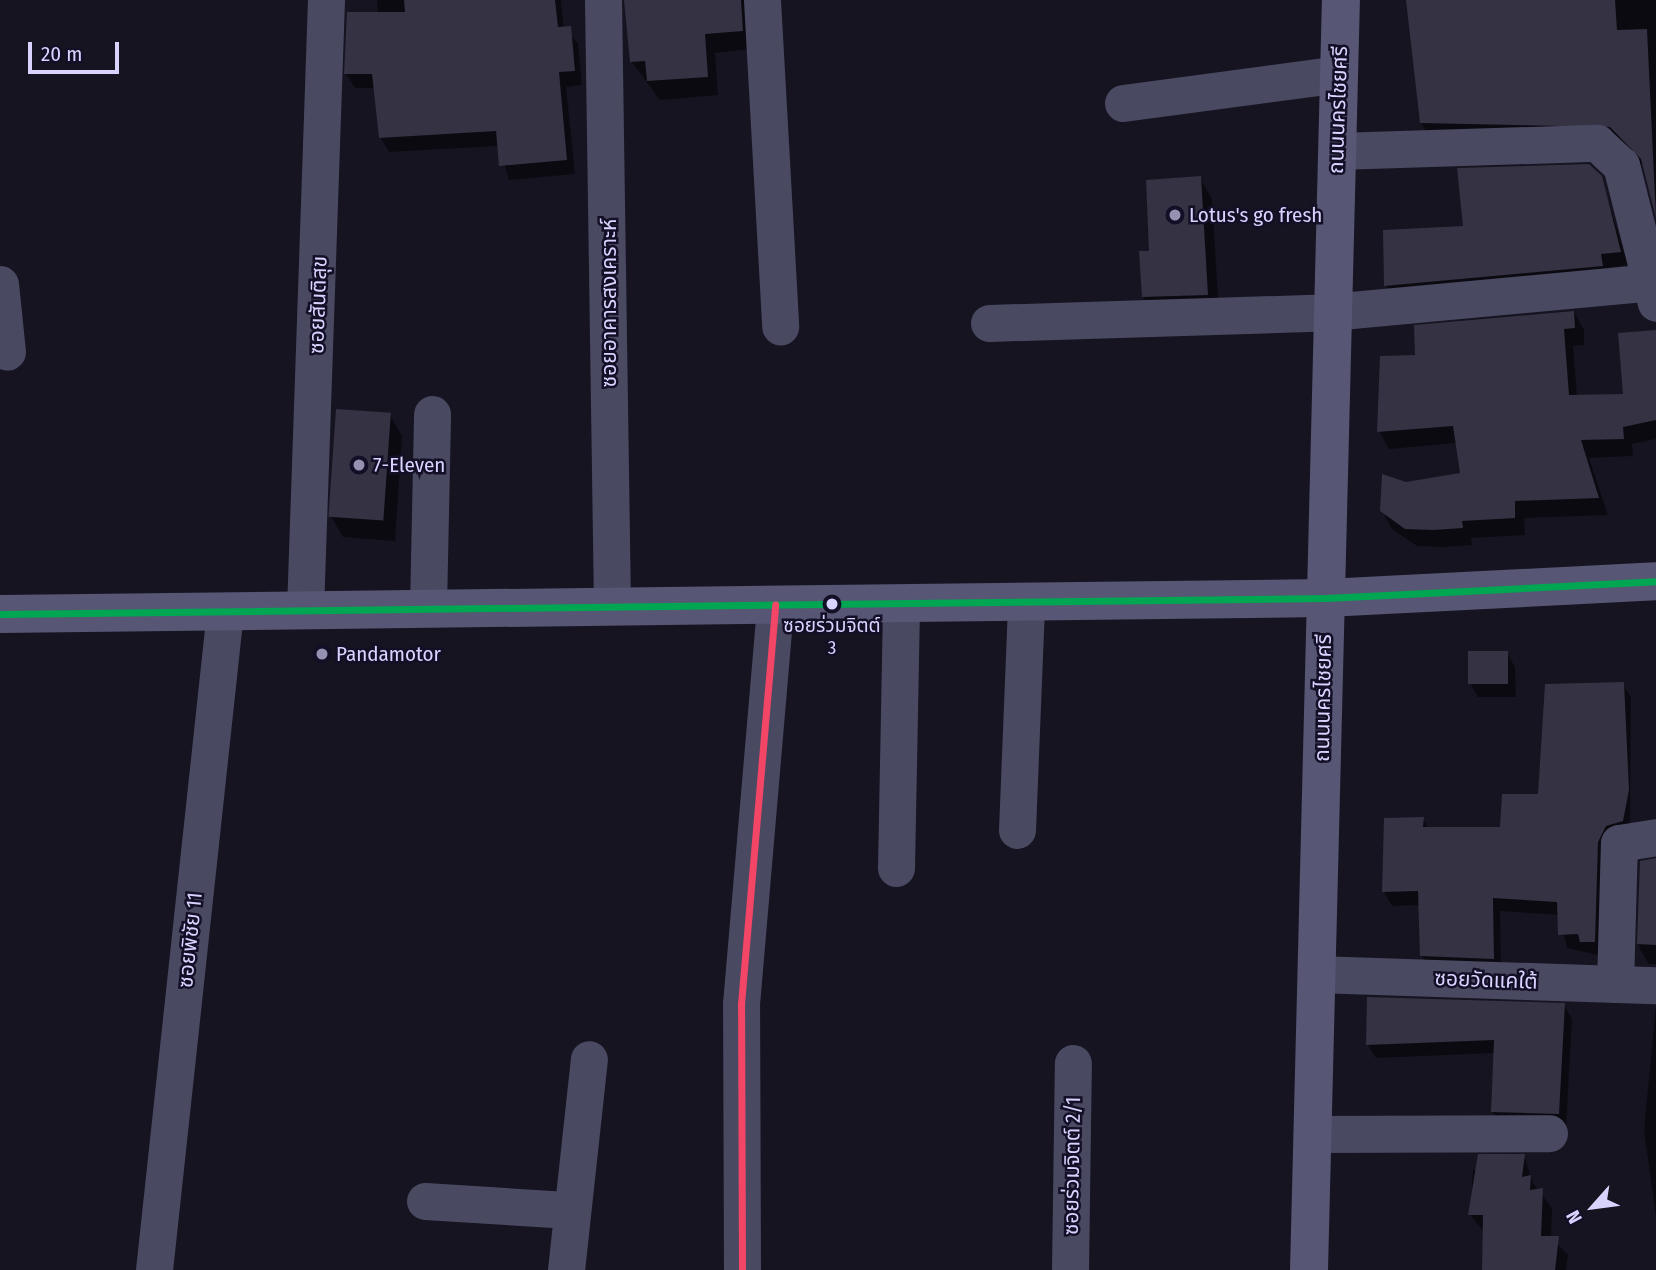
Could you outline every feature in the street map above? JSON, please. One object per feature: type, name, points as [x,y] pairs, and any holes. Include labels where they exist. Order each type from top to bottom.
[{"type":"street","name":"ซอยสันติสุข","points":[[305,610],[326,0]]},
{"type":"street","name":"ซอยอาคารสงเคราะห์","points":[[603,0],[612,606]]},
{"type":"street","points":[[762,0],[780,327]]},
{"type":"street","name":"ถนนนครไชยศรี","points":[[1309,1270],[1326,598],[1330,312],[1341,0]]},
{"type":"street","points":[[1123,103],[1339,74]]},
{"type":"street","points":[[989,323],[1330,312],[1655,289],[1621,165],[1597,143],[1337,151]]},
{"type":"street","points":[[0,284],[7,352]]},
{"type":"street","points":[[428,608],[432,414]]},
{"type":"street","points":[[0,614],[1326,598],[1656,581]]},
{"type":"street","points":[[1017,830],[1026,601]]},
{"type":"street","points":[[896,868],[901,603]]},
{"type":"street","points":[[742,1270],[741,1004],[775,604]]},
{"type":"street","name":"ซอยพิชัย 11","points":[[154,1270],[225,611]]},
{"type":"street","points":[[1615,984],[1619,843],[1656,837]]},
{"type":"street","name":"ซอยวัดแคใต้","points":[[1316,974],[1656,985]]},
{"type":"street","points":[[566,1270],[570,1210],[589,1059]]},
{"type":"street","name":"ซอยร่วมจิตต์ 2/1","points":[[1070,1270],[1073,1063]]},
{"type":"street","points":[[1312,1135],[1549,1133]]},
{"type":"street","points":[[425,1201],[570,1210]]},
{"type":"building","points":[[404,0],[555,0],[558,27],[571,26],[575,71],[559,72],[567,160],[499,166],[496,131],[379,138],[372,74],[344,74],[347,12],[405,12]]},
{"type":"building","points":[[624,0],[741,0],[743,31],[705,34],[708,77],[647,81],[645,61],[630,62]]},
{"type":"building","points":[[1406,0],[1615,0],[1617,30],[1647,29],[1656,218],[1641,159],[1610,127],[1420,123]]},
{"type":"building","points":[[1589,164],[1602,176],[1621,252],[1601,254],[1603,266],[1384,286],[1383,230],[1463,226],[1457,168]]},
{"type":"building","name":"Lotus's go fresh","points":[[1201,176],[1208,295],[1142,297],[1139,251],[1149,251],[1146,180]]},
{"type":"building","points":[[1574,311],[1575,328],[1564,329],[1569,395],[1623,394],[1618,333],[1656,330],[1656,420],[1623,427],[1624,439],[1581,440],[1599,498],[1515,501],[1515,518],[1462,521],[1463,528],[1433,530],[1405,529],[1380,511],[1382,474],[1406,482],[1460,473],[1453,426],[1377,432],[1380,356],[1415,355],[1414,325]]},
{"type":"building","name":"7-Eleven","points":[[336,409],[391,413],[383,521],[328,517]]},
{"type":"building","points":[[1468,651],[1508,651],[1508,684],[1468,684]]},
{"type":"building","points":[[1624,682],[1629,790],[1623,821],[1606,826],[1598,842],[1595,942],[1580,942],[1578,934],[1558,935],[1557,902],[1493,898],[1494,959],[1420,956],[1418,891],[1382,892],[1384,818],[1424,817],[1423,827],[1500,827],[1502,794],[1538,794],[1545,684]]},
{"type":"building","points":[[1656,858],[1656,945],[1637,944],[1640,861]]},
{"type":"building","points":[[1367,997],[1565,1003],[1559,1114],[1491,1112],[1494,1040],[1366,1045]]},
{"type":"building","points":[[1478,1154],[1525,1154],[1522,1177],[1531,1175],[1530,1190],[1543,1188],[1541,1236],[1559,1236],[1555,1270],[1482,1270],[1483,1215],[1468,1215]]},
{"type":"transit line","points":[[0,614],[1326,598],[1656,581]]},
{"type":"transit line","points":[[742,1270],[741,1004],[775,604]]},
{"type":"place","name":"Lotus's go fresh","points":[[1175,215]]},
{"type":"place","name":"7-Eleven","points":[[359,465]]},
{"type":"place","name":"ซอยร่วมจิตต์ 3","points":[[832,604]]},
{"type":"place","name":"Pandamotor","points":[[322,654]]}]
